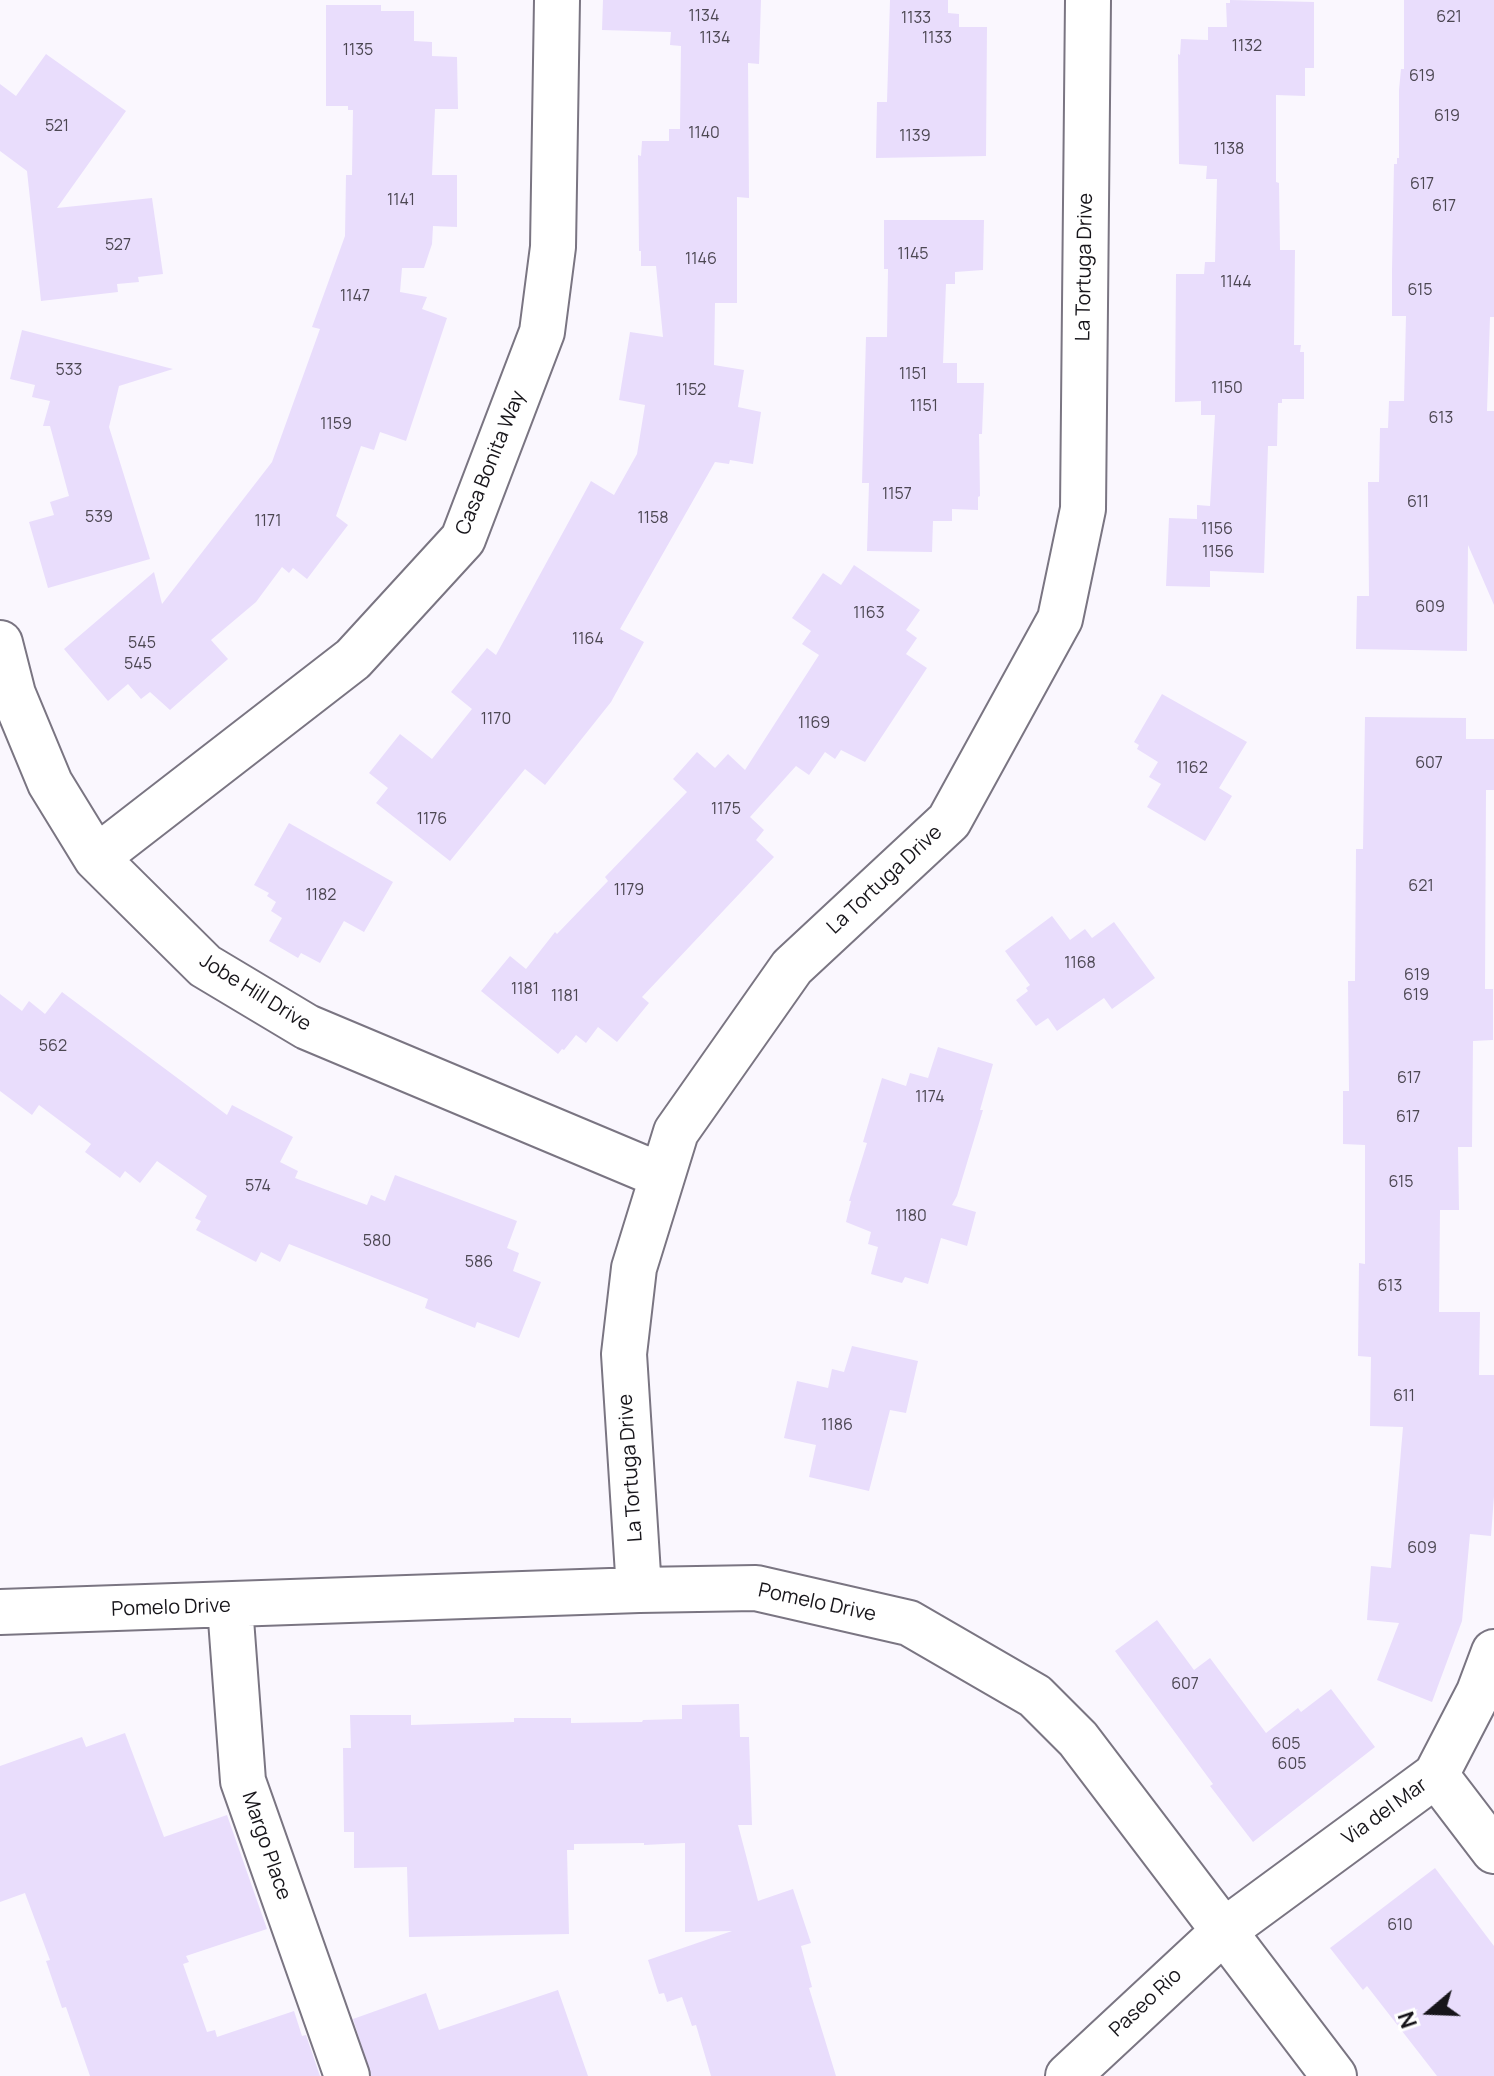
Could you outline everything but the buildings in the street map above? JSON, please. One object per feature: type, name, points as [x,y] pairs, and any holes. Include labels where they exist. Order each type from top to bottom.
[{"type":"street","name":"Casa Bonita Way","points":[[96,858],[353,659],[463,539],[542,332],[553,247],[557,0]]},
{"type":"street","name":"La Tortuga Drive","points":[[639,1590],[624,1354],[634,1268],[676,1132],[792,967],[949,821],[1060,619],[1083,509],[1088,0]]},
{"type":"street","name":"Jobe Hill Drive","points":[[0,643],[13,694],[50,783],[96,858],[205,966],[307,1027],[662,1176]]},
{"type":"street","name":"Pomelo Drive","points":[[0,1612],[756,1588],[909,1623],[1035,1696],[1078,1739],[1334,2076]]},
{"type":"street","name":"Margo Place","points":[[230,1606],[243,1781],[347,2076]]},
{"type":"street","name":"Via del Mar","points":[[1225,1930],[1436,1775],[1479,1692],[1494,1652]]},
{"type":"street","points":[[1436,1775],[1494,1851]]},
{"type":"street","name":"Paseo Rio","points":[[1068,2076],[1225,1930]]}]
